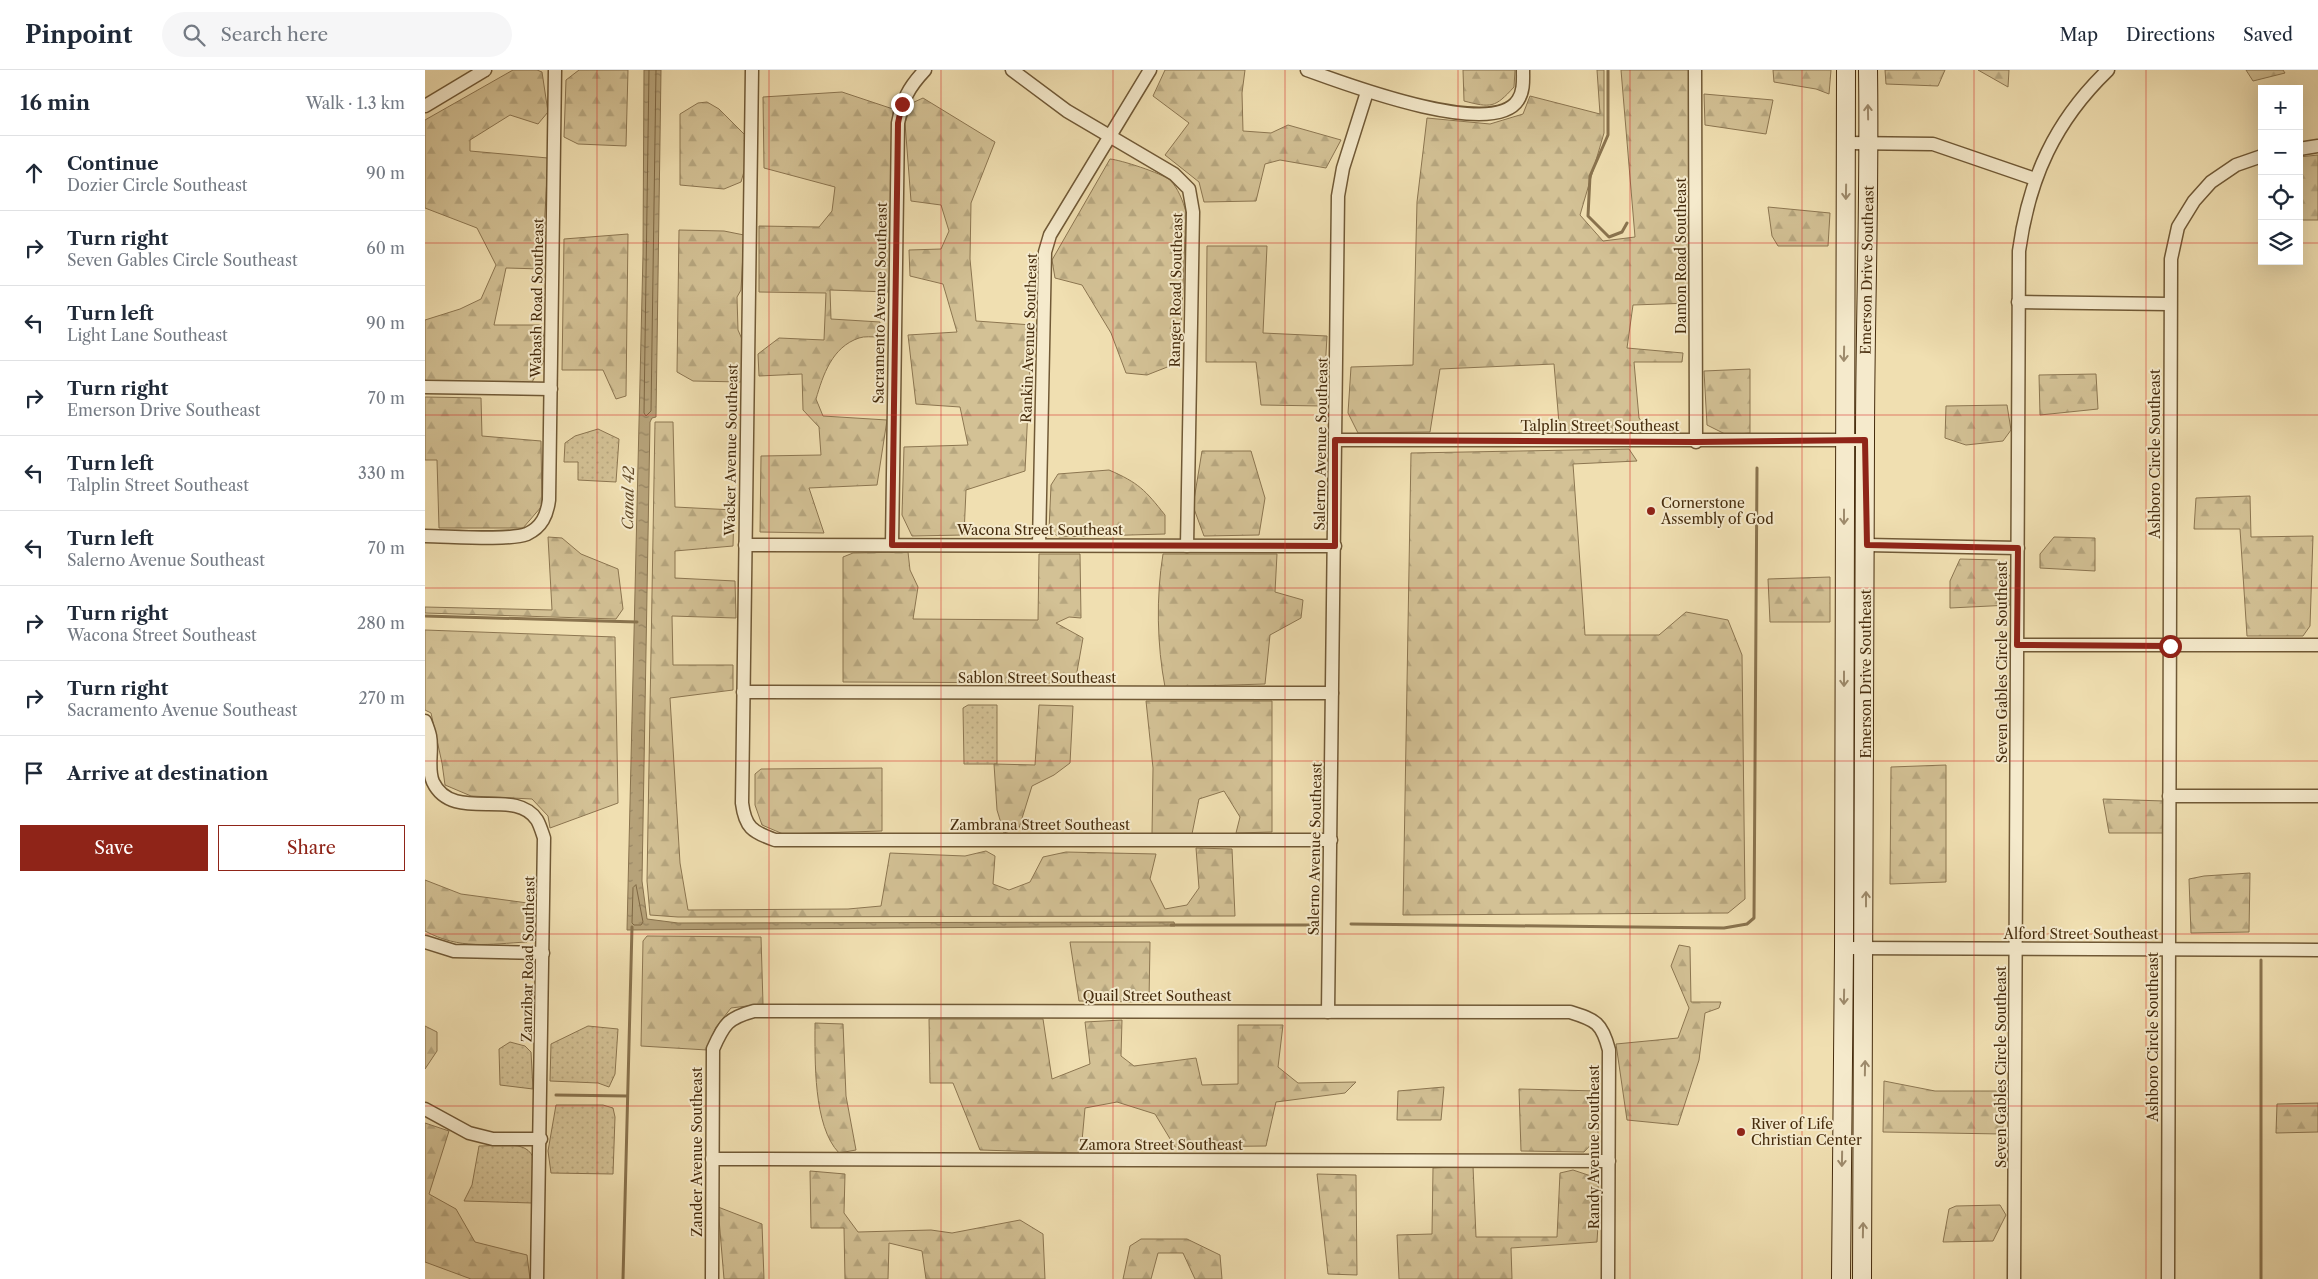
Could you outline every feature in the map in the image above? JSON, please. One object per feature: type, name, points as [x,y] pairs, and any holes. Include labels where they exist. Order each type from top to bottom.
[{"type":"street","points":[[425,106],[485,70]]},
{"type":"street","name":"Wabash Road Southeast","points":[[425,536],[512,536],[527,533],[541,524],[547,515],[549,500],[551,389],[555,70]]},
{"type":"street","name":"Wacker Avenue Southeast","points":[[751,829],[744,818],[742,803],[752,70]]},
{"type":"street","name":"Sacramento Avenue Southeast","points":[[892,545],[898,123],[902,104],[909,87],[925,70]]},
{"type":"street","name":"Ranger Road Southeast","points":[[1012,70],[1067,111],[1174,174],[1189,189],[1193,212],[1187,546]]},
{"type":"street","name":"Rankin Avenue Southeast","points":[[1039,545],[1045,252],[1050,235],[1149,70]]},
{"type":"street","points":[[1307,70],[1367,92],[1453,112],[1488,115],[1511,107],[1518,100],[1523,86],[1523,70]]},
{"type":"street","name":"Damon Road Southeast","points":[[1695,70],[1696,442]]},
{"type":"street","name":"Emerson Drive Southeast","points":[[1841,1279],[1844,948],[1846,70]]},
{"type":"street","name":"Emerson Drive Southeast","points":[[1862,1279],[1866,948],[1867,545],[1865,440],[1869,142],[1868,70]]},
{"type":"street","name":"Seven Gables Circle Southeast","points":[[2014,1279],[2019,251],[2023,219],[2035,179],[2050,144],[2067,116],[2107,70]]},
{"type":"street","name":"Salerno Avenue Southeast","points":[[1328,1012],[1338,196],[1343,168],[1367,92]]},
{"type":"street","points":[[1846,143],[1933,144],[2035,179]]},
{"type":"street","points":[[2303,148],[2318,146]]},
{"type":"street","name":"Ashboro Circle Southeast","points":[[2168,1279],[2169,304],[2171,258],[2178,227],[2194,201],[2211,182],[2236,165],[2258,157]]},
{"type":"street","points":[[2018,302],[2169,304]]},
{"type":"street","points":[[425,387],[551,389]]},
{"type":"street","name":"Talplin Street Southeast","points":[[1335,440],[1696,442],[1865,440]]},
{"type":"street","name":"Wacona Street Southeast","points":[[745,545],[1335,546]]},
{"type":"street","points":[[1867,545],[2018,548]]},
{"type":"street","points":[[2017,645],[2318,645]]},
{"type":"street","name":"Sablon Street Southeast","points":[[743,692],[1332,693]]},
{"type":"street","name":"Zanzibar Road Southeast","points":[[425,721],[431,737],[433,782],[443,796],[460,803],[510,805],[524,809],[536,818],[544,838],[541,1139],[537,1279]]},
{"type":"street","points":[[2169,796],[2318,796]]},
{"type":"street","name":"Zambrana Street Southeast","points":[[751,829],[775,840],[1331,840]]},
{"type":"street","points":[[425,942],[454,951],[543,953]]},
{"type":"street","name":"Alford Street Southeast","points":[[1844,948],[2318,950]]},
{"type":"street","name":"Quail Street Southeast","points":[[723,1027],[736,1016],[754,1011],[1570,1012],[1594,1019]]},
{"type":"street","name":"Randy Avenue Southeast","points":[[1594,1019],[1605,1032],[1609,1050],[1608,1279]]},
{"type":"street","name":"Zander Avenue Southeast","points":[[712,1279],[713,1048],[723,1027]]},
{"type":"street","points":[[425,1109],[469,1133],[493,1139],[541,1139]]},
{"type":"street","name":"Zamora Street Southeast","points":[[712,1159],[1609,1161]]},
{"type":"green space","points":[[513,70],[537,70],[542,72],[548,112],[538,124],[510,115],[470,140],[470,151],[548,158],[542,269],[506,268],[494,325],[542,325],[546,357],[531,384],[425,381],[425,320],[460,309],[481,299],[496,265],[477,228],[425,208],[425,120]]},
{"type":"green space","points":[[579,70],[628,70],[626,146],[578,144],[564,137],[566,80]]},
{"type":"green space","points":[[1165,70],[1245,70],[1242,93],[1243,131],[1271,133],[1288,125],[1341,140],[1326,168],[1280,160],[1265,164],[1256,201],[1204,202],[1199,182],[1165,155],[1189,123],[1153,96]]},
{"type":"green space","points":[[1463,70],[1515,70],[1514,87],[1497,103],[1481,105],[1464,101]]},
{"type":"green space","points":[[1597,70],[1604,70],[1604,133],[1580,215],[1603,241],[1635,237],[1621,70],[1690,70],[1691,303],[1633,305],[1627,348],[1683,353],[1682,362],[1634,362],[1639,418],[1649,432],[1560,435],[1554,364],[1440,369],[1430,432],[1358,433],[1348,413],[1351,367],[1413,365],[1417,202],[1427,118],[1490,124],[1523,114],[1530,96],[1600,114]]},
{"type":"green space","points":[[1773,70],[1831,70],[1829,94],[1816,89],[1774,82]]},
{"type":"green space","points":[[1885,70],[1945,70],[1938,86],[1886,84]]},
{"type":"green space","points":[[1978,70],[2009,70],[2008,87]]},
{"type":"green space","points":[[2246,70],[2283,70],[2285,73],[2253,81]]},
{"type":"green space","points":[[842,92],[893,109],[889,292],[830,290],[831,319],[880,322],[878,337],[859,338],[850,342],[835,355],[822,381],[816,399],[823,416],[887,420],[877,485],[809,488],[824,533],[760,532],[761,456],[821,455],[819,427],[803,410],[802,374],[759,376],[758,354],[779,338],[824,340],[826,293],[759,292],[759,226],[819,227],[832,211],[835,187],[764,168],[763,97]]},
{"type":"green space","points":[[1704,94],[1773,100],[1766,134],[1705,125]]},
{"type":"green space","points":[[923,98],[995,142],[971,203],[970,259],[976,321],[1032,325],[1025,471],[966,490],[964,535],[912,536],[902,515],[904,447],[968,445],[960,407],[916,404],[908,335],[957,332],[943,284],[910,276],[909,250],[941,249],[949,231],[941,205],[911,201],[905,123],[912,103]]},
{"type":"green space","points":[[707,102],[719,109],[745,135],[747,161],[741,182],[724,189],[680,185],[680,114],[698,103]]},
{"type":"green space","points":[[2318,155],[2318,220],[2303,220],[2303,157]]},
{"type":"green space","points":[[1110,159],[1141,167],[1170,180],[1180,195],[1186,212],[1180,362],[1147,375],[1126,373],[1111,333],[1082,285],[1055,278],[1052,260]]},
{"type":"green space","points":[[1768,207],[1830,213],[1828,246],[1778,246],[1772,236]]},
{"type":"green space","points":[[679,230],[724,231],[744,235],[741,290],[737,297],[738,330],[745,346],[741,382],[693,381],[677,372]]},
{"type":"green space","points":[[628,234],[626,396],[616,399],[603,370],[562,370],[564,239]]},
{"type":"green space","points":[[1207,246],[1267,246],[1263,333],[1327,336],[1323,406],[1261,405],[1256,362],[1206,362]]},
{"type":"green space","points":[[1750,369],[1750,433],[1727,435],[1707,425],[1704,371]]},
{"type":"green space","points":[[2096,374],[2098,409],[2040,415],[2039,375]]},
{"type":"green space","points":[[425,397],[481,398],[482,436],[541,441],[542,506],[523,528],[439,528],[437,460],[425,460]]},
{"type":"green space","points":[[2007,405],[2011,430],[2003,441],[1966,445],[1945,438],[1946,406]]},
{"type":"green space","points":[[655,422],[673,422],[675,507],[734,510],[733,546],[675,551],[675,578],[735,581],[736,618],[672,616],[673,665],[733,665],[733,690],[670,698],[680,863],[688,910],[848,909],[881,906],[890,853],[965,856],[986,851],[995,856],[993,884],[1009,890],[1030,882],[1043,857],[1066,852],[1156,854],[1150,879],[1165,909],[1187,905],[1199,888],[1196,848],[1232,849],[1235,916],[678,917],[650,915],[647,881]]},
{"type":"green space","points":[[598,429],[619,439],[616,482],[578,480],[578,462],[564,462],[565,443],[575,436]]},
{"type":"green space","points":[[1629,449],[1637,461],[1573,464],[1585,635],[1659,635],[1686,612],[1728,620],[1742,655],[1745,899],[1728,913],[1403,915],[1411,453]]},
{"type":"green space","points":[[1202,451],[1251,451],[1265,498],[1259,535],[1204,536],[1193,506]]},
{"type":"green space","points":[[1109,470],[1135,483],[1152,499],[1165,515],[1165,534],[1059,537],[1049,530],[1051,485],[1058,474]]},
{"type":"green space","points":[[2250,496],[2251,537],[2313,536],[2310,626],[2303,636],[2247,636],[2240,529],[2194,529],[2196,498]]},
{"type":"green space","points":[[548,537],[562,538],[581,554],[618,569],[623,609],[616,619],[425,613],[425,607],[552,610]]},
{"type":"green space","points":[[2054,537],[2095,538],[2095,571],[2040,568],[2040,554]]},
{"type":"green space","points":[[908,552],[910,570],[918,587],[913,619],[1038,620],[1039,554],[1080,554],[1081,618],[1069,617],[1056,623],[1083,638],[1075,683],[843,682],[843,557],[853,553]]},
{"type":"green space","points":[[1163,554],[1277,554],[1275,592],[1303,600],[1301,618],[1270,635],[1265,684],[1165,687],[1160,655],[1158,621],[1159,587]]},
{"type":"green space","points":[[1960,559],[1998,560],[2012,579],[2010,605],[1950,608],[1950,581]]},
{"type":"green space","points":[[1830,577],[1830,622],[1770,622],[1768,579]]},
{"type":"green space","points":[[425,630],[615,637],[618,803],[550,828],[548,816],[532,799],[471,796],[445,785],[431,713],[425,710]]},
{"type":"green space","points":[[1146,701],[1272,701],[1272,832],[1236,833],[1240,817],[1224,791],[1199,799],[1192,834],[1152,834],[1153,768]]},
{"type":"green space","points":[[968,705],[997,705],[997,764],[964,764],[963,708]]},
{"type":"green space","points":[[1039,705],[1073,706],[1070,763],[1054,775],[1032,786],[1019,828],[1004,833],[997,810],[994,764],[1035,765]]},
{"type":"green space","points":[[1946,765],[1946,882],[1890,884],[1891,767]]},
{"type":"green space","points":[[882,768],[882,831],[783,834],[762,825],[755,805],[755,774],[761,769]]},
{"type":"green space","points":[[2103,799],[2164,801],[2163,833],[2109,833]]},
{"type":"green space","points":[[2250,873],[2249,932],[2191,933],[2189,879],[2204,876]]},
{"type":"green space","points":[[425,880],[461,894],[535,904],[527,942],[463,943],[450,941],[425,931]]},
{"type":"green space","points":[[647,936],[761,937],[763,1004],[731,1008],[716,1027],[707,1050],[641,1046],[643,941]]},
{"type":"green space","points":[[1070,942],[1150,942],[1149,1002],[1079,1001]]},
{"type":"green space","points":[[1679,945],[1690,947],[1691,1002],[1721,1002],[1719,1008],[1705,1013],[1699,1060],[1678,1125],[1627,1120],[1616,1044],[1678,1038],[1689,1008],[1671,966]]},
{"type":"green space","points":[[929,1019],[1043,1019],[1052,1079],[1090,1064],[1085,1022],[1122,1020],[1121,1056],[1134,1066],[1196,1058],[1202,1085],[1238,1084],[1238,1025],[1283,1025],[1278,1067],[1298,1083],[1356,1082],[1345,1093],[1276,1102],[1266,1146],[1175,1147],[1155,1114],[1117,1102],[1085,1108],[1082,1141],[1078,1153],[980,1150],[953,1083],[930,1083]]},
{"type":"green space","points":[[815,1023],[843,1024],[846,1096],[856,1150],[839,1153],[824,1126],[817,1092]]},
{"type":"green space","points":[[425,1026],[437,1032],[437,1051],[425,1069]]},
{"type":"green space","points":[[588,1026],[618,1029],[615,1074],[609,1087],[598,1083],[550,1081],[551,1044]]},
{"type":"green space","points":[[510,1042],[525,1046],[531,1052],[533,1089],[500,1085],[499,1049]]},
{"type":"green space","points":[[1884,1081],[1935,1091],[2007,1091],[2002,1134],[1883,1132]]},
{"type":"green space","points":[[1444,1087],[1441,1120],[1397,1120],[1398,1091]]},
{"type":"green space","points":[[1519,1089],[1598,1091],[1598,1137],[1584,1152],[1521,1151]]},
{"type":"green space","points":[[2318,1103],[2318,1132],[2276,1133],[2277,1104]]},
{"type":"green space","points":[[556,1105],[603,1105],[613,1108],[615,1117],[613,1174],[551,1173],[548,1151]]},
{"type":"green space","points":[[425,1123],[449,1131],[429,1194],[456,1209],[475,1242],[527,1255],[530,1279],[471,1279],[425,1262]]},
{"type":"green space","points":[[479,1146],[517,1146],[525,1148],[531,1153],[535,1172],[532,1203],[464,1201],[472,1185]]},
{"type":"green space","points":[[1473,1166],[1476,1237],[1557,1237],[1560,1173],[1573,1170],[1594,1177],[1600,1191],[1597,1242],[1511,1248],[1512,1279],[1399,1279],[1397,1235],[1432,1234],[1433,1168]]},
{"type":"green space","points":[[810,1171],[845,1174],[844,1213],[858,1232],[931,1230],[952,1233],[1020,1220],[1043,1234],[1045,1279],[926,1279],[922,1251],[889,1243],[888,1279],[845,1279],[844,1228],[811,1228]]},
{"type":"green space","points":[[1317,1174],[1356,1175],[1357,1275],[1328,1274]]},
{"type":"green space","points":[[2000,1205],[2006,1215],[1993,1241],[1943,1242],[1949,1209],[1956,1206]]},
{"type":"green space","points":[[718,1207],[762,1224],[764,1279],[724,1279]]},
{"type":"green space","points":[[1141,1239],[1187,1239],[1220,1255],[1222,1279],[1195,1279],[1183,1253],[1158,1253],[1151,1279],[1123,1279],[1130,1246]]},
{"type":"water","points":[[644,70],[661,70],[656,417],[652,418],[650,422],[642,881],[647,919],[678,923],[1174,922],[1175,926],[627,930],[643,254]]},
{"type":"waterway","points":[[1608,70],[1608,135],[1590,176],[1588,216],[1609,237],[1622,232],[1627,223]]},
{"type":"waterway","points":[[1351,924],[1724,928],[1747,924],[1754,918],[1757,468]]},
{"type":"waterway","points":[[425,616],[637,622]]},
{"type":"waterway","points":[[1171,925],[1318,925]]},
{"type":"waterway","points":[[623,1279],[632,927]]},
{"type":"waterway","points":[[2261,960],[2261,1279]]},
{"type":"waterway","points":[[556,1095],[627,1096]]},
{"type":"place","name":"Cornerstone Assembly of God","points":[[1651,511]]},
{"type":"place","name":"River of Life Christian Center","points":[[1741,1132]]},
{"type":"route","points":[[902,104],[898,123],[892,545],[1335,546],[1335,440],[1696,442],[1865,440],[1867,545],[2018,548],[2017,645],[2170,646]]},
{"type":"water label","name":"Canal 42","points":[[628,498]]}]
